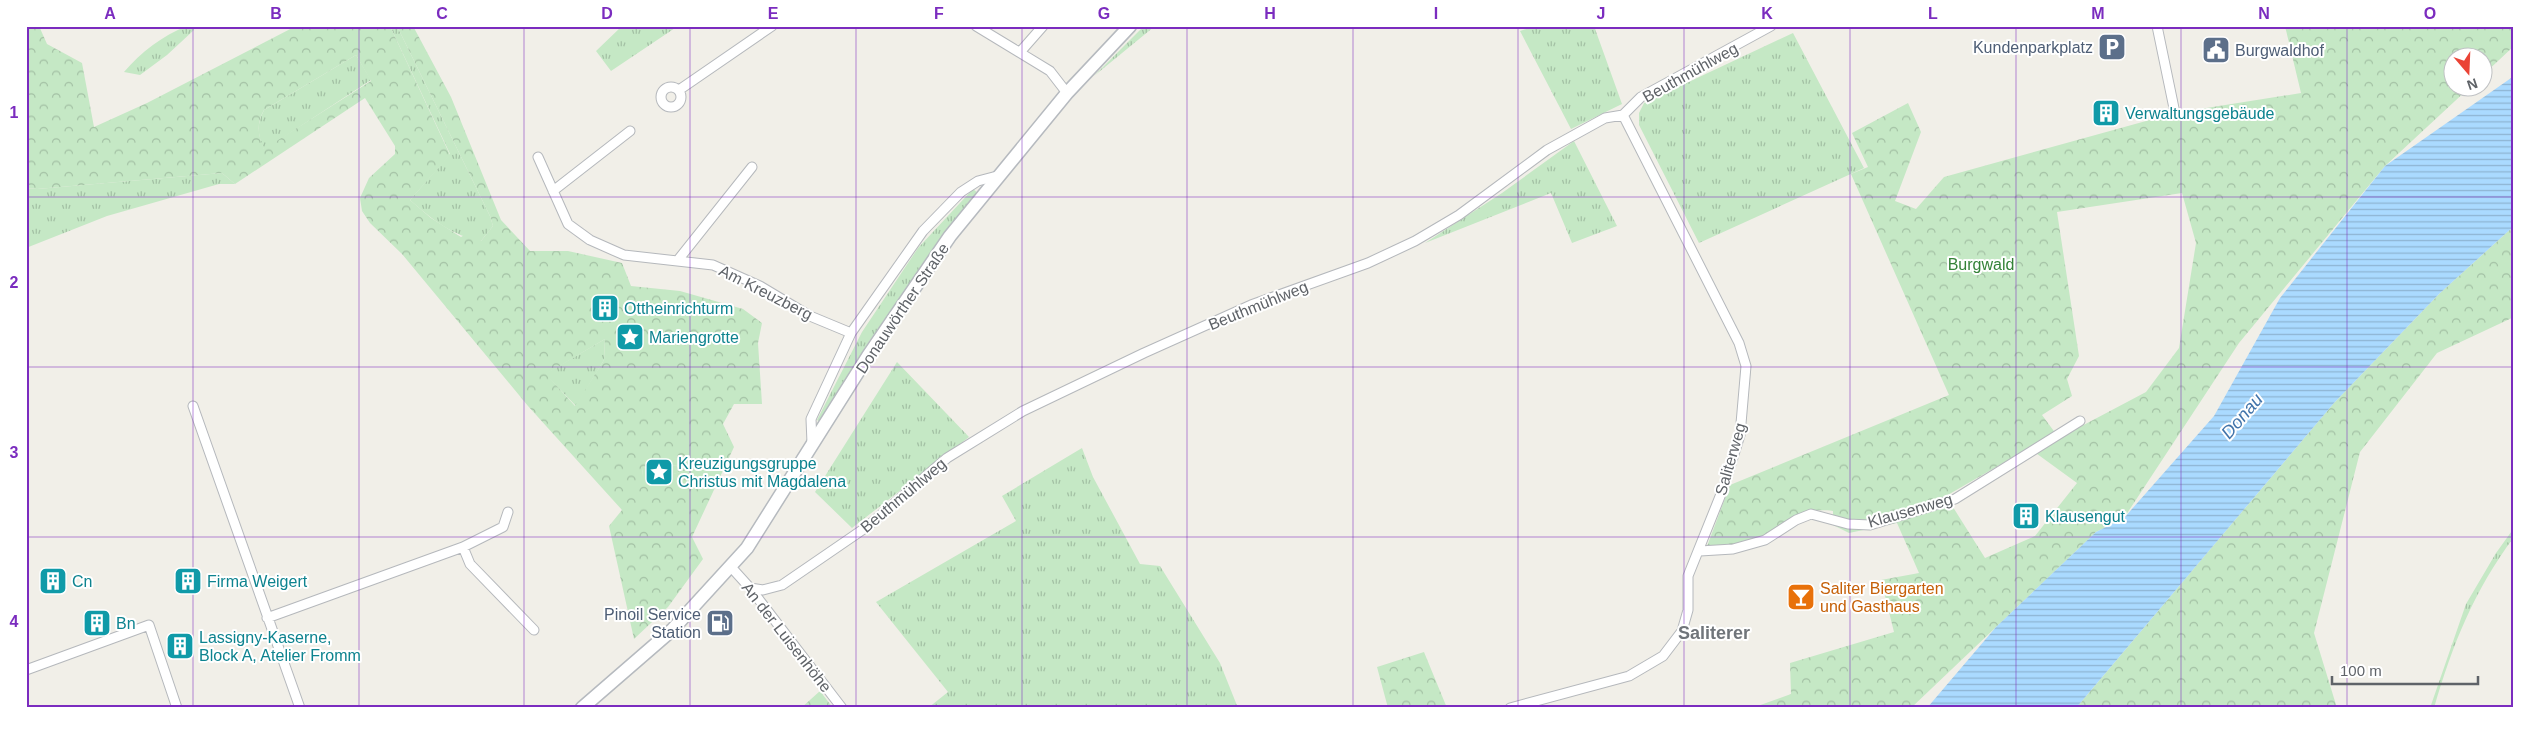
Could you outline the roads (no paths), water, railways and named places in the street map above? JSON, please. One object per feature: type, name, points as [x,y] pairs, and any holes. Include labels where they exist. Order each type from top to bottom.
[{"type":"main road","name":"Donauwörther Straße","points":[[582,708],[647,654],[731,567],[759,530],[868,356],[944,244],[997,176],[1067,93],[1130,26]]},
{"type":"street","points":[[679,90],[772,26]]},
{"type":"street","points":[[976,26],[1021,51],[1050,71],[1067,93]]},
{"type":"street","points":[[1021,51],[1043,26]]},
{"type":"street","name":"Beuthmühlweg","points":[[750,588],[762,590],[782,585],[868,526],[947,458],[1023,411],[1242,309],[1368,263],[1415,241],[1459,215],[1548,150],[1605,118],[1624,115],[1641,97],[1771,26]]},
{"type":"street","points":[[2157,26],[2175,113]]},
{"type":"street","name":"Saliterweg","points":[[1510,708],[1629,676],[1663,656],[1682,631],[1688,610],[1688,576],[1700,551],[1740,435],[1746,366],[1739,343],[1624,115]]},
{"type":"street","points":[[554,191],[630,131]]},
{"type":"street","name":"Am Kreuzberg","points":[[538,157],[568,224],[590,240],[624,255],[713,265],[760,286],[810,316],[851,334]]},
{"type":"street","points":[[678,260],[752,167]]},
{"type":"street","name":"Donauwörther Straße","points":[[812,444],[811,419],[851,334],[923,231],[961,192],[978,182],[997,176]]},
{"type":"street","points":[[193,406],[300,708]]},
{"type":"street","name":"Klausenweg","points":[[1700,551],[1733,549],[1765,540],[1811,514],[1848,524],[1870,525],[1955,498],[2080,421]]},
{"type":"street","points":[[267,618],[463,547],[503,527],[508,512]]},
{"type":"street","points":[[463,547],[470,564],[534,630]]},
{"type":"street","name":"An der Luisenhöhe","points":[[731,567],[750,588],[842,708]]},
{"type":"street","points":[[26,670],[149,626],[177,708]]},
{"type":"water","name":"Donau","points":[[2514,76],[2514,226],[2439,294],[2334,403],[2076,708],[1927,708],[1996,627],[2096,532],[2124,518],[2214,416],[2280,298],[2385,166],[2482,98],[2492,98],[2492,91]]},
{"type":"place","name":"Kundenparkplatz","points":[[2112,47]]},
{"type":"place","name":"Burgwaldhof","points":[[2216,50]]},
{"type":"place","name":"Verwaltungsgebäude","points":[[2106,113]]},
{"type":"place","name":"Ottheinrichturm","points":[[605,308]]},
{"type":"place","name":"Mariengrotte","points":[[630,337]]},
{"type":"place","name":"Kreuzigungsgruppe Christus mit Magdalena","points":[[659,472]]},
{"type":"place","name":"Klausengut","points":[[2026,516]]},
{"type":"place","name":"Cn","points":[[53,581]]},
{"type":"place","name":"Firma Weigert","points":[[188,581]]},
{"type":"place","name":"Saliter Biergarten und Gasthaus","points":[[1801,597]]},
{"type":"place","name":"Bn","points":[[97,623]]},
{"type":"place","name":"Pinoil Service Station","points":[[720,623]]},
{"type":"place","name":"Lassigny-Kaserne, Block A, Atelier Fromm","points":[[180,646]]},
{"type":"district","name":"Saliterer","points":[[1714,633]]},
{"type":"park label","name":"Burgwald","points":[[1981,264]]}]
